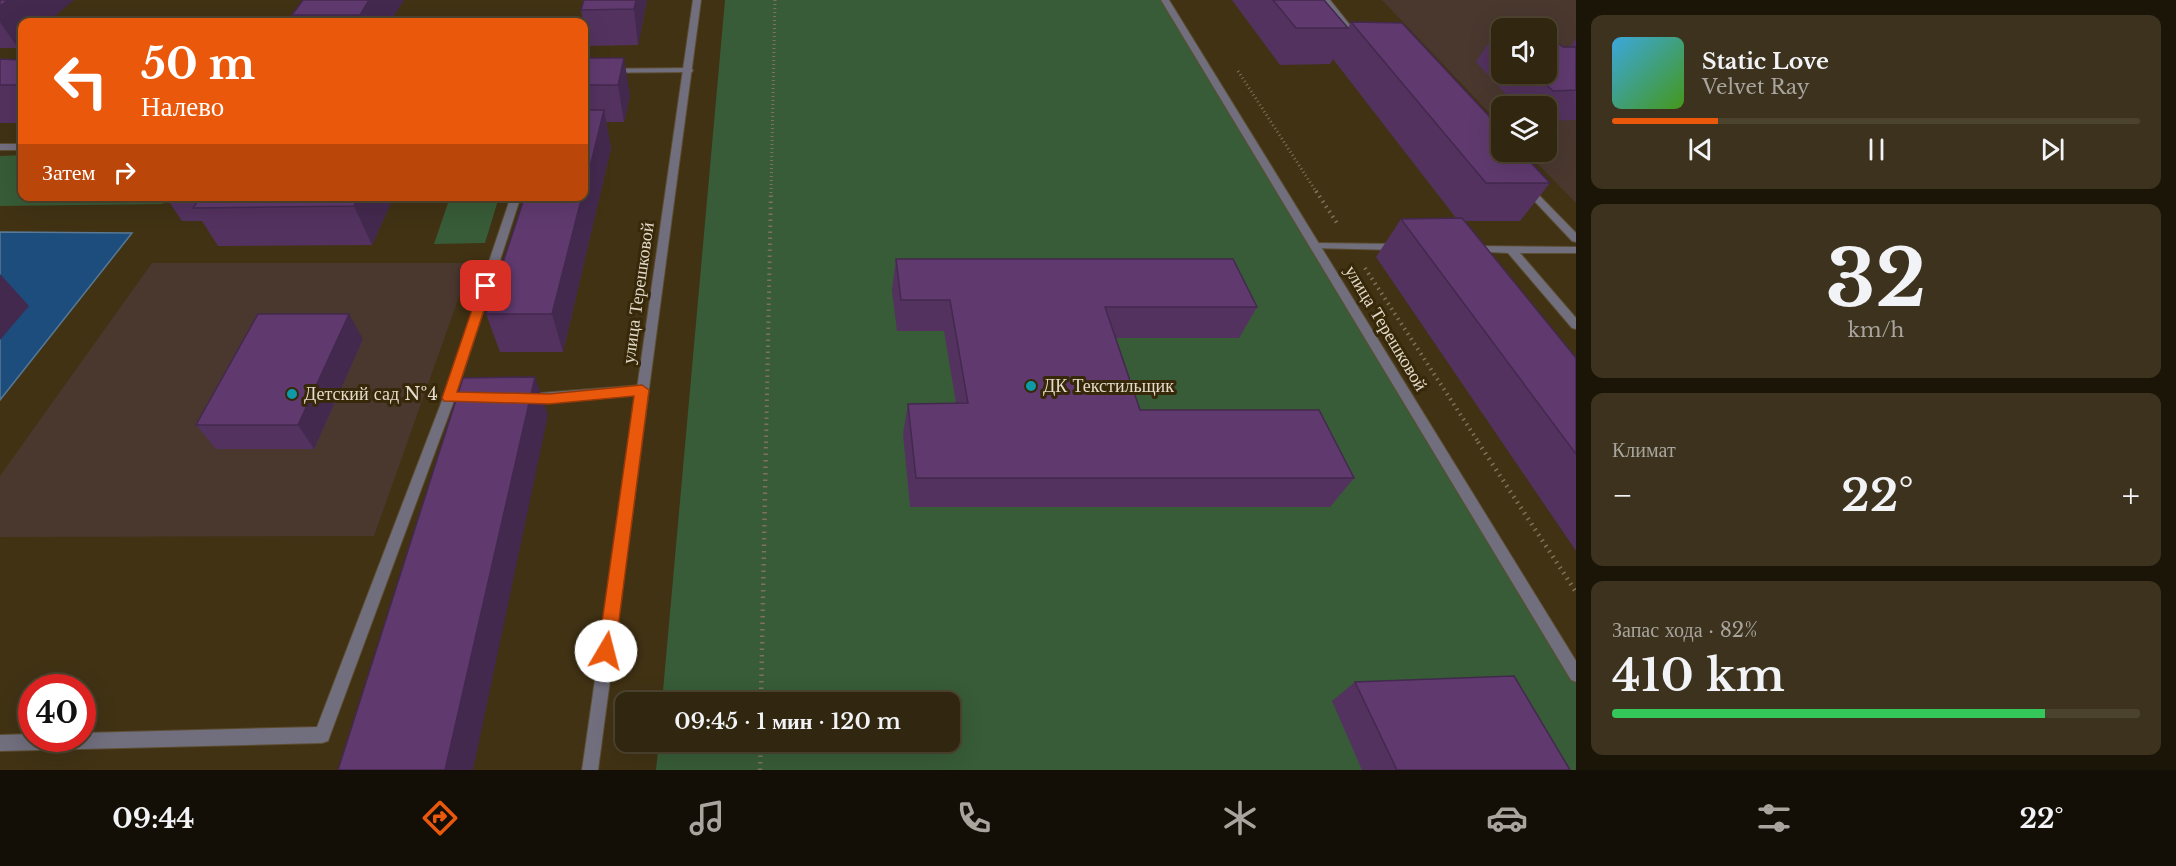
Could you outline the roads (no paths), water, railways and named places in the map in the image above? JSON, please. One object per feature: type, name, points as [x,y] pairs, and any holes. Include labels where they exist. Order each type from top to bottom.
[{"type":"street","name":"улица Терешковой","points":[[590,770],[697,0]]},
{"type":"street","name":"улица Терешковой","points":[[1165,0],[1576,675]]},
{"type":"street","points":[[1326,0],[1359,43],[1367,45]]},
{"type":"street","points":[[588,71],[689,70]]},
{"type":"street","points":[[0,147],[18,147]]},
{"type":"street","points":[[1519,179],[1576,239]]},
{"type":"street","points":[[0,743],[322,735],[454,398],[514,201]]},
{"type":"street","points":[[1316,246],[1408,247]]},
{"type":"street","points":[[1466,248],[1576,250]]},
{"type":"street","points":[[1511,249],[1576,325]]},
{"type":"street","points":[[515,398],[549,399],[642,390]]},
{"type":"water","points":[[0,232],[132,233],[0,400]]},
{"type":"place","name":"ДК Текстильщик","points":[[1031,386]]},
{"type":"place","name":"Детский сад №4","points":[[292,394]]}]
